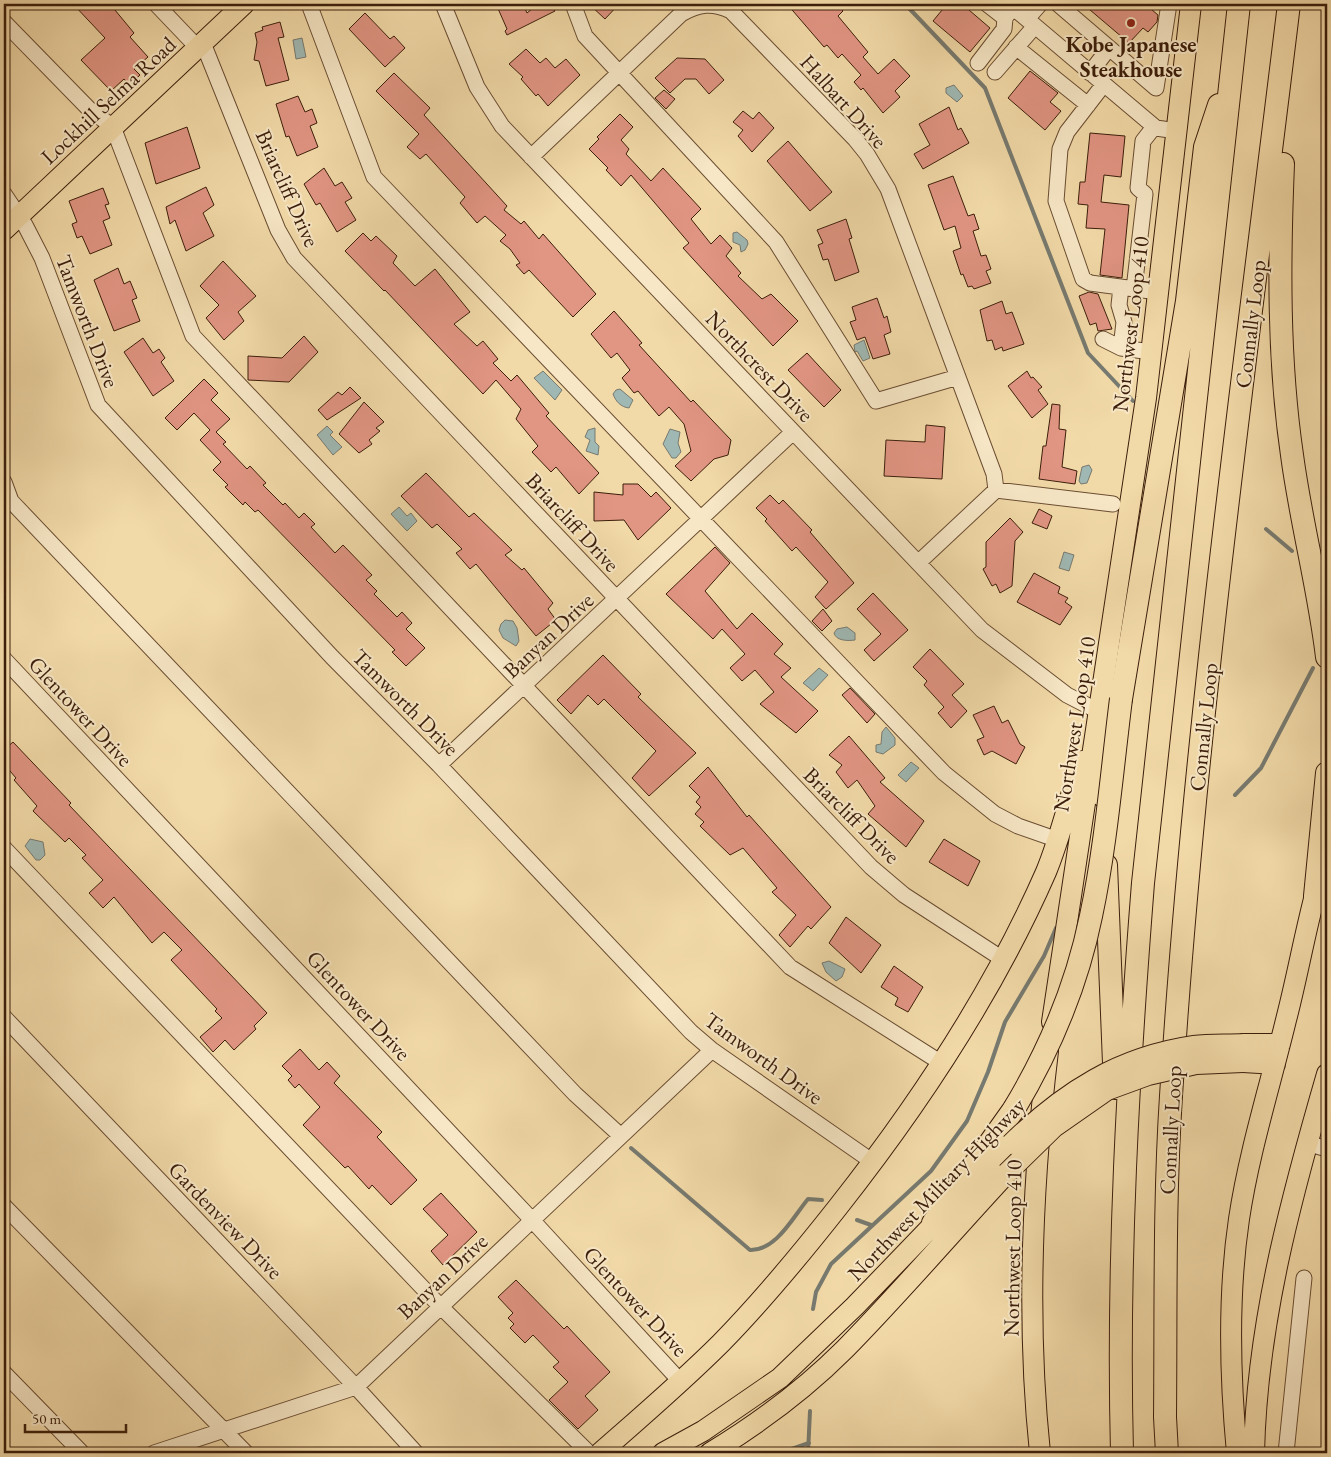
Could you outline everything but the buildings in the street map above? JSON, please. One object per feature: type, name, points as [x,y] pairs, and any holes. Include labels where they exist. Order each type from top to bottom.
[{"type":"highway","name":"Connally Loop","points":[[1122,1453],[1122,1235],[1132,1023],[1143,883],[1239,4]]},
{"type":"highway","name":"Connally Loop","points":[[1167,1453],[1165,1417],[1166,1194],[1177,1006],[1197,777],[1216,605],[1290,4]]},
{"type":"highway","points":[[1290,4],[1279,245],[1283,359],[1294,472],[1321,609],[1327,656]]},
{"type":"highway","points":[[933,1223],[1014,1109],[1046,1051],[1064,1007],[1085,942],[1099,869],[1122,699],[1187,301],[1205,147],[1232,66]]},
{"type":"highway","points":[[1100,712],[1122,1235]]},
{"type":"highway","points":[[1315,896],[1327,773]]},
{"type":"highway","points":[[1118,1453],[1121,1402]]},
{"type":"main road","name":"Lockhill Selma Road","points":[[4,230],[244,4]]},
{"type":"main road","name":"Northwest Loop 410","points":[[1040,1453],[1033,1332],[1036,1173],[1043,1090],[1152,352],[1191,4]]},
{"type":"main road","points":[[600,1453],[681,1382],[722,1342],[786,1273],[874,1162],[943,1064],[1004,960],[1047,869],[1100,712]]},
{"type":"main road","points":[[1238,1453],[1233,1410],[1232,1344],[1234,1268],[1239,1220],[1248,1170],[1327,852]]},
{"type":"main road","name":"Northwest Military Highway","points":[[710,1453],[741,1434],[786,1401],[844,1350],[1008,1173],[1054,1127],[1107,1090],[1148,1075],[1280,1044]]},
{"type":"main road","name":"Northwest Military Highway","points":[[663,1453],[703,1431],[780,1378],[855,1306],[933,1223],[1041,1114],[1068,1094],[1102,1074],[1147,1057],[1195,1046],[1244,1053],[1275,1064]]},
{"type":"main road","points":[[1254,1453],[1256,1403],[1261,1358],[1275,1268],[1327,1074]]},
{"type":"main road","points":[[1028,1453],[1026,1414],[1033,1332]]},
{"type":"street","name":"Briarcliff Drive","points":[[156,4],[200,45],[278,230],[294,258],[871,867],[904,895],[1004,960]]},
{"type":"street","points":[[309,4],[374,177],[944,773],[995,814],[1018,826],[1058,840]]},
{"type":"street","name":"Northcrest Drive","points":[[444,4],[477,87],[502,126],[982,630],[1067,695],[1100,712]]},
{"type":"street","points":[[573,4],[585,36],[776,242],[876,401],[958,378]]},
{"type":"street","name":"Halbart Drive","points":[[531,156],[681,14],[692,7],[704,4],[720,5],[731,11],[855,139],[878,171],[888,189],[994,474],[996,490]]},
{"type":"street","points":[[987,4],[1009,10],[1031,23],[1154,126],[1177,131]]},
{"type":"street","points":[[995,72],[1016,47],[1040,4]]},
{"type":"street","points":[[1058,4],[1156,88],[1169,4]]},
{"type":"street","points":[[978,63],[1004,30],[1009,10]]},
{"type":"street","points":[[4,22],[89,109],[113,127],[193,336],[790,967],[943,1064]]},
{"type":"street","points":[[1016,47],[1088,105]]},
{"type":"street","points":[[1090,72],[1109,48]]},
{"type":"street","points":[[1104,84],[1067,132],[1060,149],[1056,202],[1083,279],[1090,283],[1158,292]]},
{"type":"street","points":[[1121,348],[1124,322],[1119,305],[1128,288],[1139,241],[1145,194],[1138,188],[1143,142],[1154,126]]},
{"type":"street","name":"Tamworth Drive","points":[[4,194],[42,258],[98,405],[332,657],[439,765],[675,1016],[712,1050],[874,1162]]},
{"type":"street","points":[[1143,210],[1168,213]]},
{"type":"street","points":[[1139,241],[1164,245]]},
{"type":"street","points":[[1103,339],[1121,348],[1152,352]]},
{"type":"street","name":"Banyan Drive","points":[[439,765],[617,600],[793,432]]},
{"type":"street","points":[[4,482],[11,501],[575,1094],[621,1136]]},
{"type":"street","points":[[918,563],[996,490],[1113,504]]},
{"type":"street","name":"Glentower Drive","points":[[4,659],[532,1220],[681,1382]]},
{"type":"street","points":[[4,848],[440,1306],[589,1453]]},
{"type":"street","name":"Gardenview Drive","points":[[4,1017],[416,1453]]},
{"type":"street","name":"Banyan Drive","points":[[154,1453],[356,1388],[440,1306],[712,1050]]},
{"type":"street","points":[[1307,1143],[1327,1149]]},
{"type":"street","points":[[4,1206],[246,1453]]},
{"type":"street","points":[[1286,1453],[1304,1278]]},
{"type":"street","points":[[4,1373],[82,1453]]},
{"type":"water","points":[[302,38],[306,57],[296,59],[293,40]]},
{"type":"water","points":[[954,85],[963,96],[957,102],[946,93],[946,88]]},
{"type":"water","points":[[737,232],[747,240],[748,244],[745,250],[741,252],[740,245],[733,242],[733,233]]},
{"type":"water","points":[[864,340],[870,358],[863,361],[857,351],[855,352],[854,345]]},
{"type":"water","points":[[543,371],[562,390],[555,400],[534,378]]},
{"type":"water","points":[[620,389],[633,400],[629,408],[621,405],[614,397],[613,394],[616,390]]},
{"type":"water","points":[[327,426],[333,432],[330,435],[342,447],[333,455],[317,435]]},
{"type":"water","points":[[595,428],[595,442],[599,446],[598,455],[586,451],[590,440],[585,437],[588,430]]},
{"type":"water","points":[[670,429],[680,432],[678,443],[681,452],[676,458],[672,458],[663,444]]},
{"type":"water","points":[[1089,465],[1092,470],[1087,483],[1081,484],[1079,481],[1082,467]]},
{"type":"water","points":[[399,507],[407,516],[411,513],[417,521],[407,531],[391,514]]},
{"type":"water","points":[[1064,552],[1074,555],[1069,571],[1059,568]]},
{"type":"water","points":[[505,620],[513,621],[517,628],[519,641],[516,646],[503,638],[499,630]]},
{"type":"water","points":[[847,627],[855,633],[855,640],[843,640],[835,636],[834,633],[837,629]]},
{"type":"water","points":[[819,668],[828,675],[813,691],[803,683]]},
{"type":"water","points":[[886,727],[895,738],[895,745],[883,754],[876,752],[876,745],[881,744],[882,732]]},
{"type":"water","points":[[911,762],[919,768],[906,782],[898,775]]},
{"type":"water","points":[[30,839],[43,842],[45,855],[40,860],[36,860],[25,846]]},
{"type":"water","points":[[829,961],[845,969],[842,977],[836,981],[826,972],[822,963]]},
{"type":"waterway","points":[[905,4],[985,88],[1088,353],[1133,401]]},
{"type":"waterway","points":[[1266,529],[1292,551]]},
{"type":"waterway","points":[[1235,795],[1261,768],[1313,668]]},
{"type":"waterway","points":[[813,1309],[816,1292],[831,1264],[931,1171],[967,1121],[988,1072],[1005,1022],[1044,956],[1056,928]]},
{"type":"waterway","points":[[631,1148],[750,1250],[759,1249],[776,1239],[808,1199],[822,1200]]},
{"type":"waterway","points":[[857,1220],[871,1225]]},
{"type":"waterway","points":[[808,1453],[810,1411]]},
{"type":"waterway","points":[[780,1453],[809,1443]]},
{"type":"place","name":"Kobe Japanese Steakhouse","points":[[1131,23]]}]
